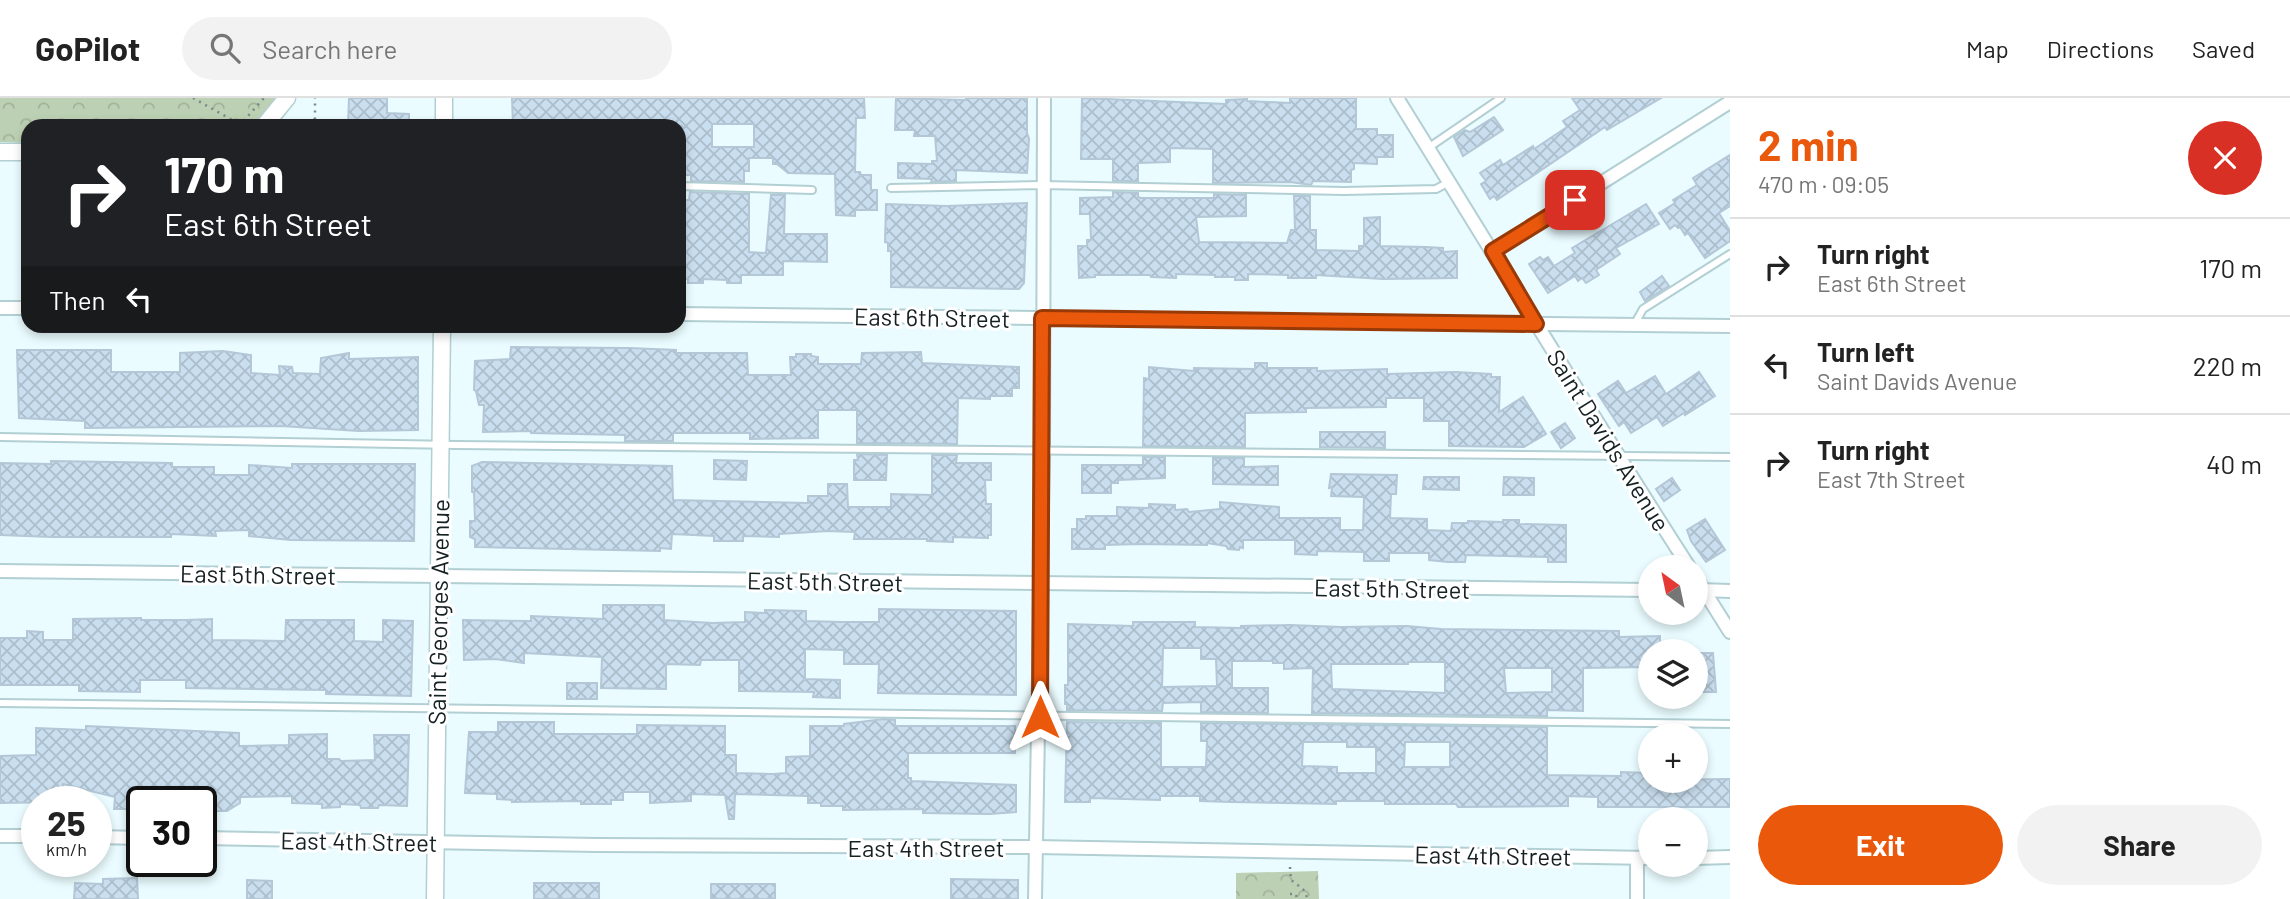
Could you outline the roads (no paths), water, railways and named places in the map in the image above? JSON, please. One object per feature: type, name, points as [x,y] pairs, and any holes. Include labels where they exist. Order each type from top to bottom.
[{"type":"street","points":[[270,119],[287,98]]},
{"type":"street","points":[[444,98],[444,119]]},
{"type":"street","points":[[1035,899],[1043,450],[1044,98]]},
{"type":"street","name":"Saint Davids Avenue","points":[[1397,98],[1617,456],[1681,555]]},
{"type":"street","points":[[1493,251],[1730,102]]},
{"type":"street","points":[[0,152],[21,152]]},
{"type":"street","points":[[0,308],[21,308]]},
{"type":"street","name":"East 6th Street","points":[[686,314],[1730,326]]},
{"type":"street","name":"Saint Georges Avenue","points":[[435,899],[442,333]]},
{"type":"street","name":"East 5th Street","points":[[0,572],[1638,590]]},
{"type":"street","points":[[1708,590],[1730,591]]},
{"type":"street","points":[[1708,601],[1730,632]]},
{"type":"street","points":[[0,836],[21,836]]},
{"type":"street","name":"East 4th Street","points":[[217,838],[610,845],[1035,847],[1638,858]]},
{"type":"street","points":[[1708,858],[1730,857]]},
{"type":"street","points":[[1637,899],[1641,877]]},
{"type":"lane","points":[[1428,148],[1501,98]]},
{"type":"lane","points":[[891,187],[1042,185],[1344,191],[1436,189],[1449,182]]},
{"type":"lane","points":[[686,186],[812,190]]},
{"type":"lane","points":[[1634,325],[1643,309],[1730,254]]},
{"type":"lane","points":[[0,437],[1730,457]]},
{"type":"lane","points":[[0,703],[1730,724]]}]
